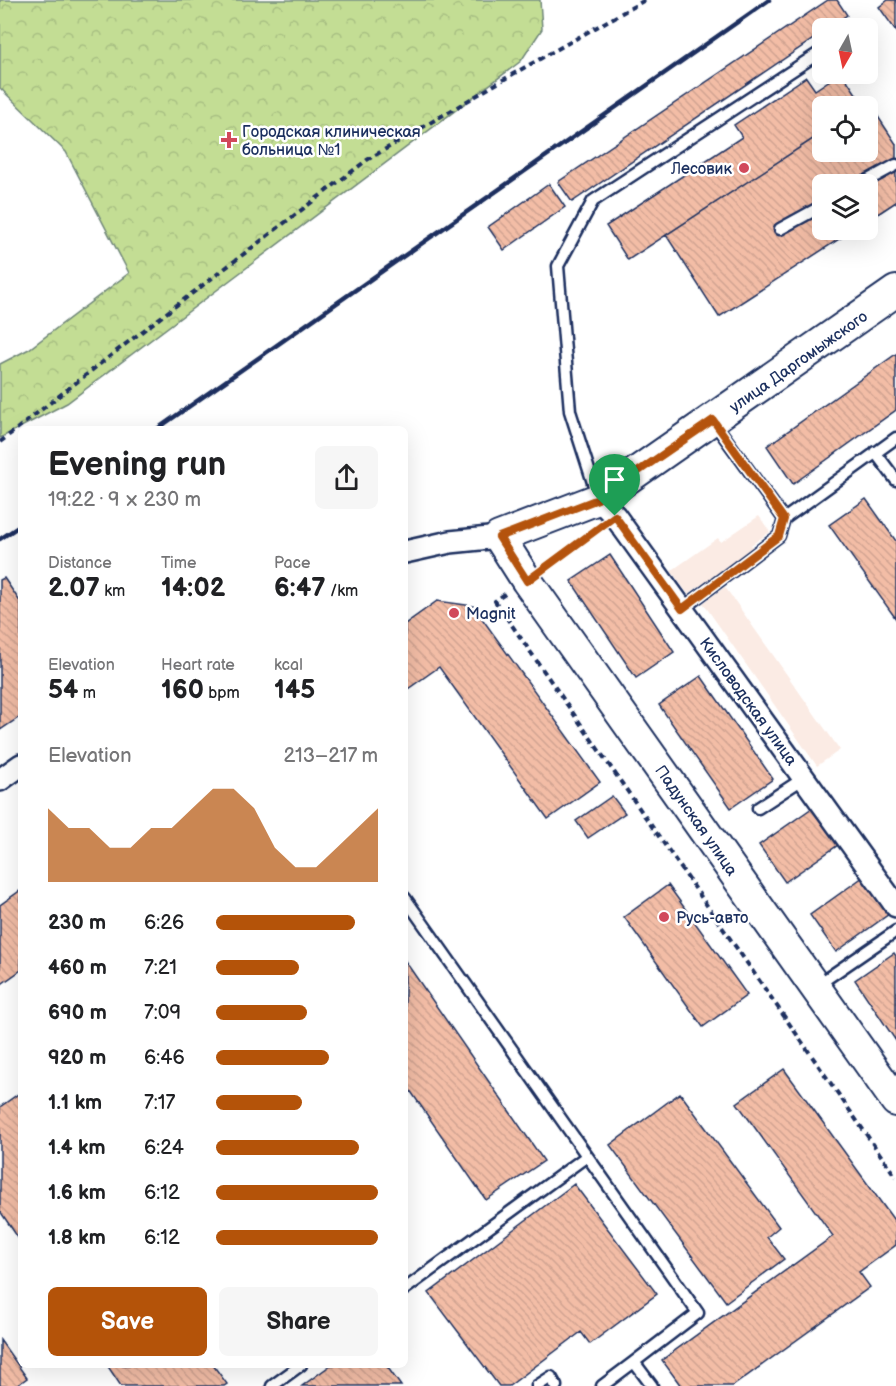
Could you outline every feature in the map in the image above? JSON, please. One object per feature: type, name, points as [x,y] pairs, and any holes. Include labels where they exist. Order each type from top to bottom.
[{"type":"street","name":"улица Даргомыжского","points":[[408,551],[450,542],[499,537],[607,508],[713,420],[896,291]]},
{"type":"street","name":"Кисловодская улица","points":[[607,508],[896,906]]},
{"type":"street","name":"Падунская улица","points":[[499,537],[527,581],[896,1101]]},
{"type":"street","points":[[0,780],[18,767]]},
{"type":"lane","points":[[607,508],[586,466],[570,411],[558,266],[593,201],[812,58]]},
{"type":"lane","points":[[878,175],[896,165]]},
{"type":"lane","points":[[780,229],[812,211]]},
{"type":"lane","points":[[713,420],[784,519]]},
{"type":"lane","points":[[682,609],[779,536],[784,519],[896,438]]},
{"type":"lane","points":[[874,452],[896,480]]},
{"type":"lane","points":[[758,808],[804,778]]},
{"type":"lane","points":[[408,902],[698,1313],[602,1386]]},
{"type":"lane","points":[[815,986],[896,931]]},
{"type":"lane","points":[[408,1287],[587,1156]]},
{"type":"lane","points":[[634,1362],[652,1386]]},
{"type":"lane","points":[[272,1386],[297,1368]]},
{"type":"lane","points":[[537,1386],[551,1377],[556,1386]]},
{"type":"path","points":[[20,426],[367,160],[645,0]]},
{"type":"path","points":[[0,442],[18,428]]},
{"type":"path","points":[[607,508],[527,581],[495,601],[896,1177]]},
{"type":"shaded area","points":[[759,516],[770,532],[751,545],[754,548],[688,594],[671,571],[718,538],[721,542]]},
{"type":"shaded area","points":[[725,587],[840,750],[817,766],[703,603]]},
{"type":"green space","name":"Городская клиническая больница №1","points":[[0,0],[540,0],[542,29],[521,61],[67,403],[23,426],[18,426],[18,429],[0,438],[0,364],[29,349],[129,273],[66,152],[0,88]]},
{"type":"building","points":[[828,0],[837,0],[847,15],[843,18],[812,18],[812,40],[572,202],[558,182]]},
{"type":"building","points":[[888,0],[896,0],[896,31],[879,7]]},
{"type":"building","points":[[806,77],[815,90],[824,84],[850,84],[857,96],[812,96],[812,140],[628,260],[606,226],[742,137],[734,125]]},
{"type":"building","points":[[878,117],[896,144],[896,202],[878,214],[878,174],[812,174],[812,240],[838,240],[719,317],[666,235],[812,140],[812,162],[878,162]]},
{"type":"building","points":[[549,184],[565,207],[504,250],[488,227]]},
{"type":"building","points":[[896,354],[896,410],[793,484],[767,446]]},
{"type":"building","points":[[866,499],[896,541],[896,619],[829,525]]},
{"type":"building","points":[[610,555],[674,652],[636,678],[571,581]]},
{"type":"building","points":[[4,578],[18,599],[18,718],[0,730],[0,580]]},
{"type":"building","points":[[437,601],[473,606],[600,782],[548,819],[439,667],[408,689],[408,622]]},
{"type":"building","points":[[701,676],[773,779],[731,808],[659,705]]},
{"type":"building","points":[[612,796],[625,813],[588,838],[576,821]]},
{"type":"building","points":[[812,808],[838,845],[785,882],[759,845]]},
{"type":"building","points":[[863,877],[889,914],[836,952],[810,915]]},
{"type":"building","points":[[668,885],[747,995],[703,1027],[624,917]]},
{"type":"building","points":[[18,892],[18,972],[0,985],[0,905]]},
{"type":"building","points":[[894,953],[896,956],[896,1041],[855,980]]},
{"type":"building","points":[[408,965],[544,1161],[486,1200],[408,1087]]},
{"type":"building","points":[[784,1069],[896,1223],[896,1245],[859,1272],[870,1287],[733,1386],[681,1386],[662,1360],[833,1236],[737,1103]]},
{"type":"building","points":[[680,1093],[779,1227],[767,1237],[784,1259],[726,1302],[610,1145]]},
{"type":"building","points":[[18,1094],[18,1238],[0,1211],[0,1107]]},
{"type":"building","points":[[574,1184],[657,1294],[590,1344],[581,1332],[509,1386],[499,1386],[429,1293]]},
{"type":"building","points":[[0,1340],[27,1378],[16,1386],[0,1386]]},
{"type":"building","points":[[109,1368],[215,1368],[227,1384],[224,1386],[121,1386]]},
{"type":"building","points":[[327,1368],[388,1368],[401,1386],[302,1386]]},
{"type":"railway","points":[[161,426],[769,0]]},
{"type":"railway","points":[[0,539],[18,527]]},
{"type":"place","name":"Городская клиническая больница №1","points":[[229,140]]},
{"type":"place","name":"Лесовик","points":[[744,168]]},
{"type":"place","name":"Magnit","points":[[454,613]]},
{"type":"place","name":"Русь-авто","points":[[664,917]]},
{"type":"route","points":[[713,420],[784,519],[779,536],[682,609],[615,516],[527,581],[499,537],[598,499],[713,420]]}]
